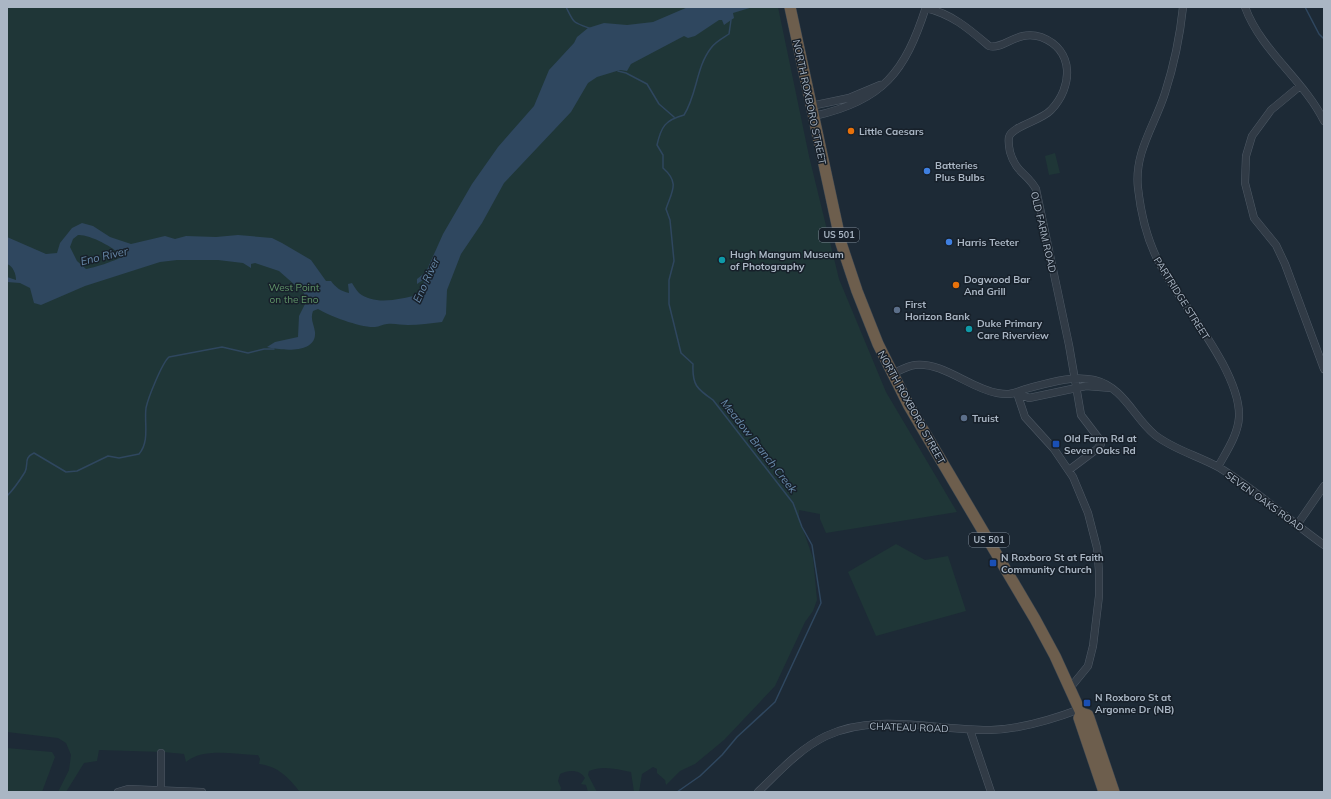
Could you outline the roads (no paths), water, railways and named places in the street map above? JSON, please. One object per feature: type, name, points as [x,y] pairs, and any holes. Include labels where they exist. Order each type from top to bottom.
[{"type":"highway","name":"NORTH ROXBORO STREET","points":[[791,10],[841,243],[867,318],[892,374],[930,443],[1033,615],[1070,688],[1080,711],[1079,718],[1104,791]]},
{"type":"highway","name":"NORTH ROXBORO STREET","points":[[1080,711],[1088,715],[1114,792]]},
{"type":"street","name":"PARTRIDGE STREET","points":[[1184,7],[1178,44],[1166,92],[1140,155],[1138,187],[1145,224],[1154,252],[1162,269],[1194,316],[1230,379],[1239,412],[1238,425],[1232,442],[1218,467]]},
{"type":"street","points":[[1245,7],[1259,33],[1314,104],[1324,121]]},
{"type":"street","points":[[813,111],[852,105],[869,96],[895,72],[911,50],[926,8]]},
{"type":"street","name":"OLD FARM ROAD","points":[[926,8],[950,17],[967,27],[992,47],[1020,36],[1039,37],[1056,47],[1066,63],[1067,83],[1061,98],[1044,116],[1013,130],[1009,137],[1008,145],[1013,163],[1033,183],[1036,189],[1069,345],[1081,415],[1100,438],[1101,444],[1097,449],[1069,470]]},
{"type":"street","points":[[1300,86],[1270,110],[1252,136],[1246,156],[1245,183],[1254,218],[1276,245],[1285,264],[1324,369]]},
{"type":"street","points":[[892,374],[913,365],[928,366],[990,392],[1010,395],[1018,393],[1028,398],[1075,387],[1092,386],[1111,388]]},
{"type":"street","name":"SEVEN OAKS ROAD","points":[[1018,393],[1026,389],[1074,379],[1092,379],[1104,383],[1131,406],[1155,435],[1174,447],[1218,467],[1252,489],[1324,545]]},
{"type":"street","points":[[1018,393],[1025,417],[1046,440],[1069,470],[1092,522],[1097,548],[1099,571],[1096,625],[1091,656],[1085,672],[1070,688]]},
{"type":"street","points":[[1297,525],[1324,486]]},
{"type":"street","name":"CHATEAU ROAD","points":[[758,792],[804,750],[819,740],[839,731],[860,726],[888,725],[992,730],[1031,725],[1080,711]]},
{"type":"street","points":[[970,730],[991,792]]},
{"type":"street","points":[[161,753],[161,789]]},
{"type":"street","points":[[118,792],[128,789],[161,789],[202,792]]},
{"type":"water","name":"Eno River","points":[[688,7],[753,7],[733,13],[734,18],[724,25],[722,20],[719,20],[695,36],[688,38],[684,36],[631,64],[627,71],[620,70],[597,77],[588,83],[571,112],[504,183],[482,223],[461,254],[447,290],[446,314],[442,322],[412,325],[384,324],[376,327],[369,327],[346,321],[318,309],[313,311],[312,314],[315,332],[314,339],[304,348],[288,350],[267,347],[275,342],[298,337],[299,316],[306,302],[304,293],[279,271],[255,263],[251,264],[251,268],[243,263],[218,260],[177,260],[160,262],[85,286],[41,305],[34,303],[30,288],[20,283],[7,282],[7,277],[16,280],[14,270],[7,264],[7,237],[46,254],[57,253],[60,243],[72,228],[82,223],[93,226],[110,237],[131,244],[165,236],[175,239],[186,236],[216,237],[238,235],[272,238],[311,260],[326,281],[331,281],[337,287],[349,293],[348,284],[352,283],[359,293],[372,299],[388,300],[418,295],[424,282],[423,280],[417,284],[417,279],[426,272],[443,234],[472,184],[498,147],[534,106],[549,70],[574,43],[577,37],[588,28],[604,23],[627,25],[653,22]],"holes":[[[78,235],[83,235],[108,246],[119,253],[122,257],[86,269],[77,261],[70,247],[73,239]]]},
{"type":"waterway","points":[[566,7],[574,21],[589,28]]},
{"type":"waterway","points":[[1305,7],[1319,34],[1324,39]]},
{"type":"waterway","name":"Meadow Branch Creek","points":[[677,792],[700,776],[722,755],[737,737],[775,702],[821,603],[812,545],[802,527],[793,503],[713,400],[703,393],[697,386],[693,377],[693,364],[681,353],[669,304],[669,280],[674,261],[670,220],[666,209],[672,192],[673,183],[668,173],[663,168],[663,155],[657,145],[660,133],[665,125],[672,119],[684,115],[692,99],[702,64],[711,48],[719,40],[729,34],[731,20]]},
{"type":"waterway","points":[[618,71],[626,73],[647,84],[659,104],[674,117]]},
{"type":"waterway","points":[[7,496],[25,472],[27,459],[34,453],[66,472],[77,471],[108,456],[119,458],[139,454],[146,438],[147,403],[159,373],[169,357],[222,347],[248,353],[264,349],[274,349]]},
{"type":"place","name":"Little Caesars","points":[[851,131]]},
{"type":"place","name":"Batteries Plus Bulbs","points":[[927,171]]},
{"type":"place","name":"Harris Teeter","points":[[949,242]]},
{"type":"place","name":"Hugh Mangum Museum of Photography","points":[[722,260]]},
{"type":"place","name":"Dogwood Bar And Grill","points":[[956,285]]},
{"type":"place","name":"First Horizon Bank","points":[[897,310]]},
{"type":"place","name":"Duke Primary Care Riverview","points":[[969,329]]},
{"type":"place","name":"Truist","points":[[964,418]]},
{"type":"place","name":"Old Farm Rd at Seven Oaks Rd","points":[[1056,444]]},
{"type":"place","name":"N Roxboro St at Faith Community Church","points":[[993,563]]},
{"type":"place","name":"N Roxboro St at Argonne Dr (NB)","points":[[1087,703]]},
{"type":"park label","name":"West Point on the Eno","points":[[294,292]]}]
